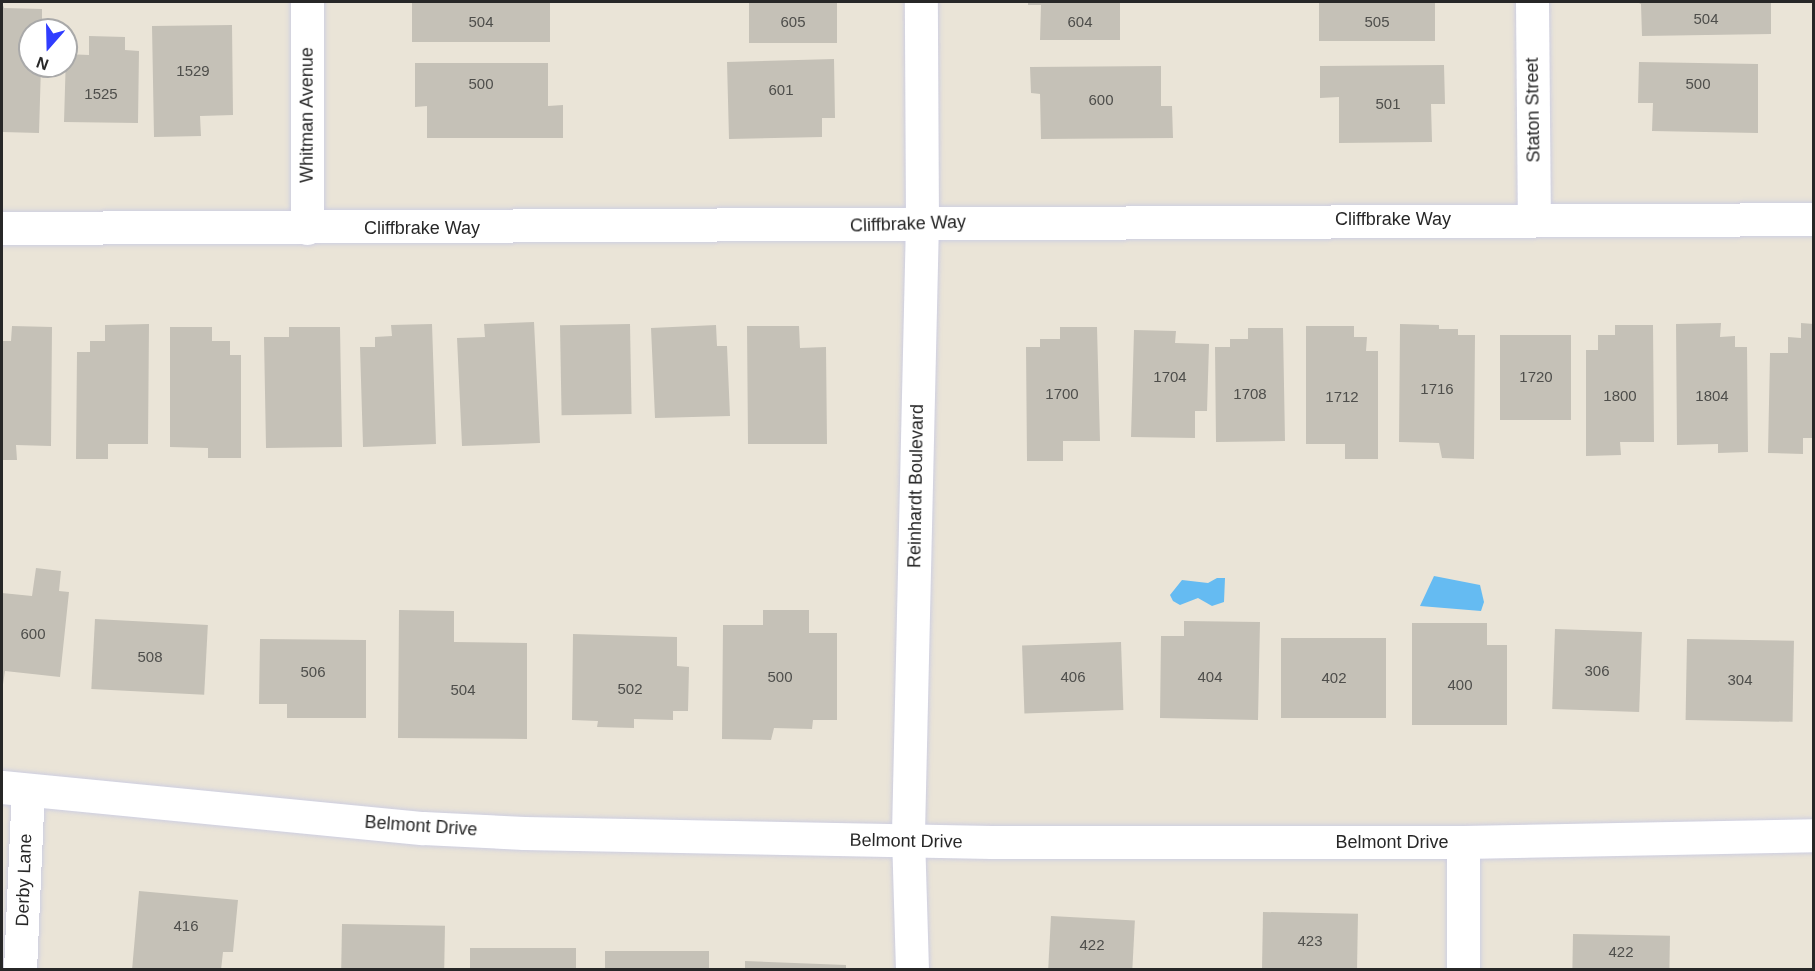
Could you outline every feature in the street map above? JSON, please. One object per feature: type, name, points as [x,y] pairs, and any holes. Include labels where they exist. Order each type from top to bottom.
[{"type":"street","name":"Whitman Avenue","points":[[307,2],[307,228]]},
{"type":"street","name":"Reinhardt Boulevard","points":[[912,969],[908,842],[922,222],[921,2]]},
{"type":"street","name":"Staton Street","points":[[1532,2],[1534,218]]},
{"type":"street","name":"Cliffbrake Way","points":[[2,228],[307,228],[1534,218],[1814,219]]},
{"type":"street","name":"Belmont Drive","points":[[15,788],[423,828],[908,842],[1463,842],[1814,835]]},
{"type":"street","name":"Derby Lane","points":[[15,788],[21,969]]},
{"type":"street","points":[[1462,969],[1463,842]]},
{"type":"water","points":[[1434,576],[1480,585],[1484,602],[1481,611],[1420,606]]},
{"type":"water","points":[[1217,578],[1225,578],[1224,602],[1212,606],[1198,598],[1180,605],[1173,601],[1170,595],[1182,580],[1208,583]]},
{"type":"building","points":[[2,2],[4,8],[42,9],[42,18],[18,18],[18,78],[41,78],[39,133],[2,132]]},
{"type":"building","points":[[412,2],[550,2],[550,42],[412,42]]},
{"type":"building","points":[[749,2],[837,2],[837,43],[749,43]]},
{"type":"building","points":[[1028,2],[1120,2],[1120,40],[1040,40],[1041,5],[1028,5]]},
{"type":"building","points":[[1319,2],[1435,2],[1435,41],[1319,41]]},
{"type":"building","points":[[1637,2],[1771,2],[1771,34],[1642,36],[1641,4]]},
{"type":"building","points":[[232,25],[233,115],[200,116],[201,136],[154,137],[152,26]]},
{"type":"building","points":[[89,36],[125,37],[125,50],[139,51],[138,123],[64,122],[65,78],[78,78],[78,55],[89,55]]},
{"type":"building","points":[[834,59],[835,118],[822,118],[822,137],[729,139],[727,62]]},
{"type":"building","points":[[1639,62],[1758,64],[1758,133],[1652,131],[1653,103],[1638,103]]},
{"type":"building","points":[[415,63],[548,63],[548,106],[563,105],[563,138],[427,138],[427,106],[415,107]]},
{"type":"building","points":[[1444,65],[1445,104],[1431,104],[1432,142],[1339,143],[1339,97],[1320,98],[1320,66]]},
{"type":"building","points":[[1161,66],[1161,106],[1172,106],[1173,138],[1041,139],[1040,94],[1031,93],[1030,67]]},
{"type":"building","points":[[534,322],[540,443],[462,446],[457,338],[485,337],[484,324]]},
{"type":"building","points":[[1721,323],[1720,337],[1735,336],[1735,347],[1747,347],[1748,452],[1718,453],[1718,444],[1677,445],[1676,324]]},
{"type":"building","points":[[1801,323],[1814,324],[1814,438],[1803,438],[1803,454],[1768,453],[1770,353],[1788,353],[1788,337],[1801,338]]},
{"type":"building","points":[[149,324],[148,444],[108,444],[108,459],[76,459],[77,352],[90,352],[90,341],[105,341],[105,325]]},
{"type":"building","points":[[432,324],[436,444],[363,447],[360,347],[375,347],[375,337],[392,336],[391,325]]},
{"type":"building","points":[[630,324],[632,414],[562,415],[560,325]]},
{"type":"building","points":[[1400,324],[1439,325],[1439,329],[1458,329],[1458,335],[1475,335],[1474,459],[1442,458],[1439,443],[1399,442]]},
{"type":"building","points":[[716,325],[717,346],[727,346],[730,416],[655,418],[651,328]]},
{"type":"building","points":[[1615,325],[1653,325],[1654,442],[1620,442],[1621,455],[1586,456],[1586,350],[1598,350],[1598,335],[1615,335]]},
{"type":"building","points":[[12,326],[52,327],[51,446],[16,445],[17,460],[2,460],[2,341],[11,341]]},
{"type":"building","points":[[747,326],[799,326],[800,348],[826,347],[827,444],[748,444]]},
{"type":"building","points":[[1306,326],[1354,326],[1354,337],[1367,337],[1366,351],[1378,351],[1378,459],[1345,459],[1345,444],[1306,444]]},
{"type":"building","points":[[170,327],[212,327],[212,341],[230,341],[230,355],[241,355],[241,458],[208,458],[208,448],[170,447]]},
{"type":"building","points":[[289,327],[340,327],[342,447],[266,448],[264,337],[289,337]]},
{"type":"building","points":[[1060,327],[1097,327],[1100,441],[1063,441],[1063,461],[1027,461],[1026,347],[1040,347],[1040,339],[1060,339]]},
{"type":"building","points":[[1248,328],[1283,328],[1285,441],[1216,442],[1215,347],[1230,347],[1230,339],[1248,339]]},
{"type":"building","points":[[1134,330],[1176,331],[1175,343],[1209,344],[1207,411],[1195,411],[1195,438],[1131,437]]},
{"type":"building","points":[[1500,335],[1571,335],[1571,420],[1500,420]]},
{"type":"building","points":[[36,568],[61,571],[59,591],[69,592],[60,677],[5,671],[2,691],[2,593],[32,596]]},
{"type":"building","points":[[399,610],[454,611],[454,642],[527,643],[527,739],[398,738]]},
{"type":"building","points":[[763,610],[809,610],[809,633],[837,633],[837,720],[813,720],[812,729],[774,728],[771,740],[722,739],[723,625],[763,625]]},
{"type":"building","points":[[95,619],[208,625],[204,695],[91,689]]},
{"type":"building","points":[[1184,621],[1260,622],[1258,720],[1160,718],[1161,636],[1184,636]]},
{"type":"building","points":[[1412,623],[1487,623],[1487,645],[1507,645],[1507,725],[1412,725]]},
{"type":"building","points":[[1555,629],[1642,632],[1639,712],[1552,709]]},
{"type":"building","points":[[573,634],[677,637],[677,666],[689,667],[688,711],[673,711],[673,720],[634,719],[634,728],[597,727],[598,721],[572,720]]},
{"type":"building","points":[[1281,638],[1386,638],[1386,718],[1281,718]]},
{"type":"building","points":[[260,639],[366,640],[366,718],[287,718],[287,704],[259,704]]},
{"type":"building","points":[[1687,639],[1794,641],[1793,722],[1686,720]]},
{"type":"building","points":[[1121,642],[1123,710],[1024,713],[1022,645]]},
{"type":"building","points":[[139,891],[238,900],[233,952],[223,952],[221,970],[132,970]]},
{"type":"building","points":[[1263,912],[1358,914],[1357,970],[1262,970]]},
{"type":"building","points":[[1051,916],[1135,920],[1132,970],[1048,970]]},
{"type":"building","points":[[342,924],[445,926],[444,970],[341,970]]},
{"type":"building","points":[[1573,934],[1670,936],[1669,970],[1572,970]]},
{"type":"building","points":[[470,948],[576,948],[576,970],[470,970]]},
{"type":"building","points":[[605,951],[709,951],[709,970],[605,970]]},
{"type":"building","points":[[745,961],[846,965],[846,970],[745,970]]}]
